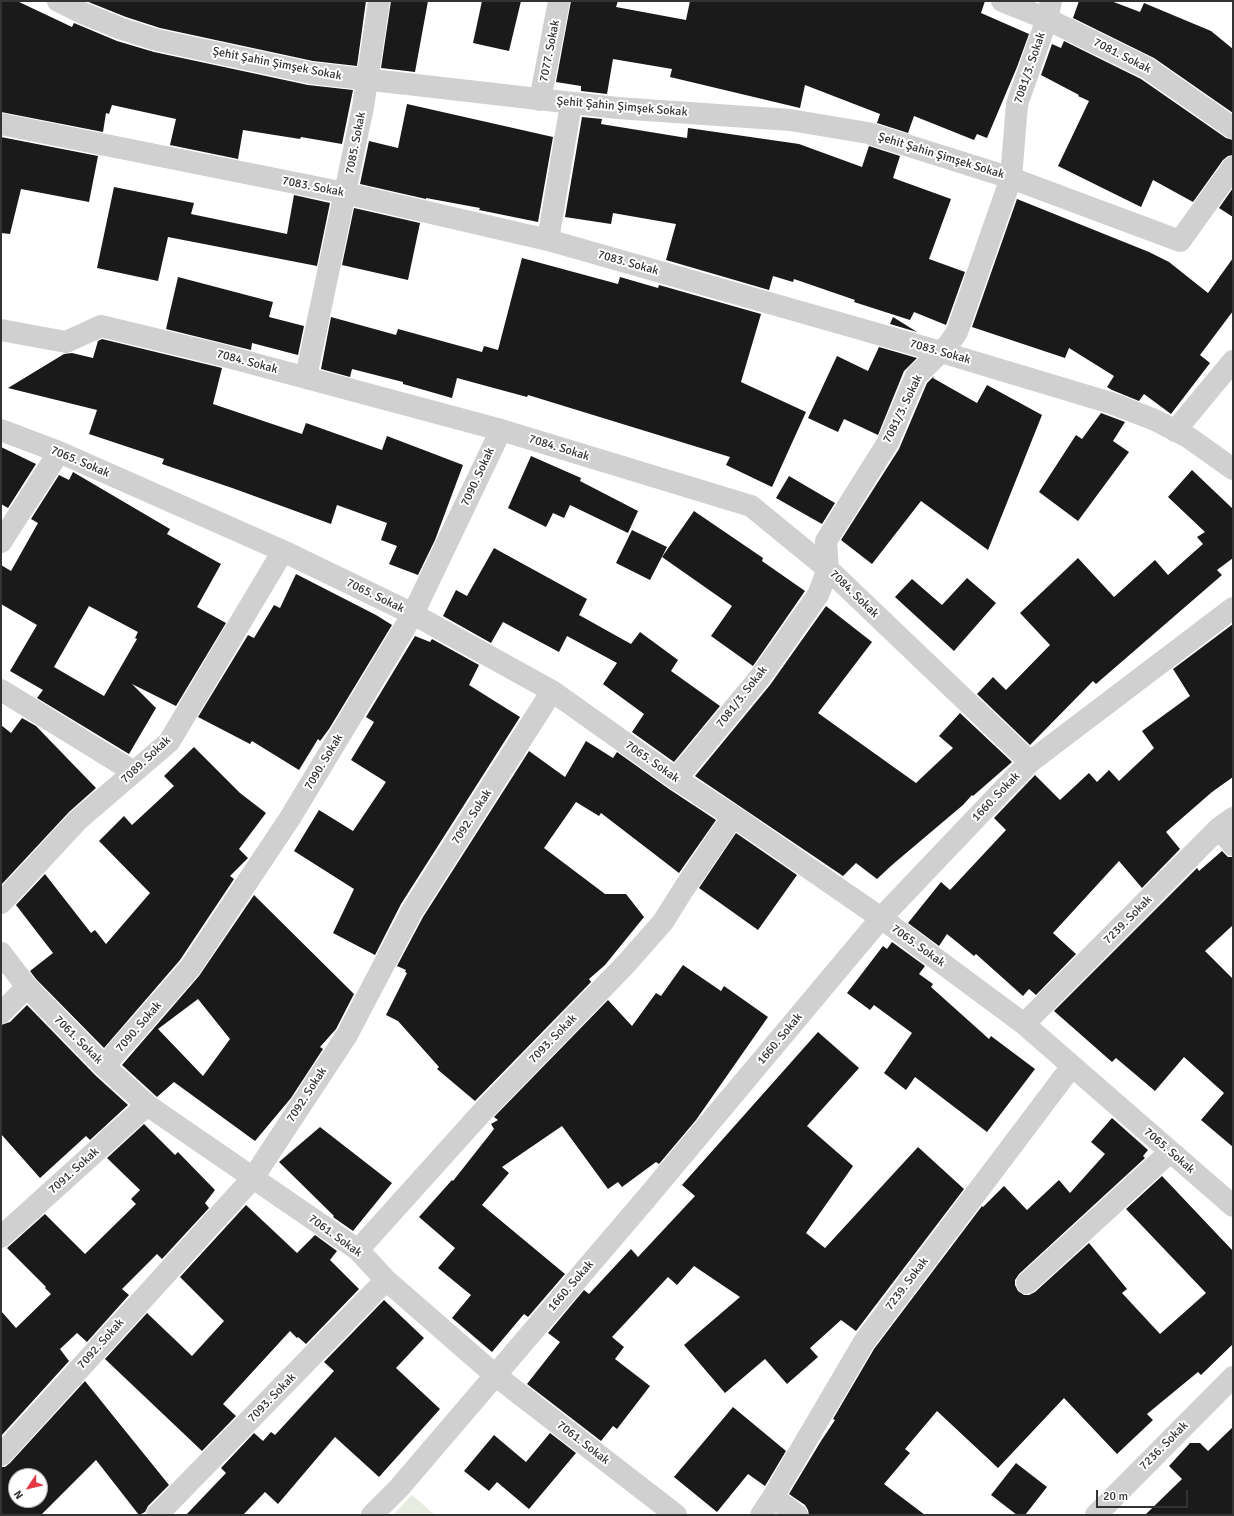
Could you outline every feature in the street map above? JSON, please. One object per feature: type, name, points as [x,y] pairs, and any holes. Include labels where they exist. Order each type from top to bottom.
[{"type":"street","name":"Şehit Şahin Şimşek Sokak","points":[[58,1],[80,12],[122,29],[157,40],[311,73],[571,104],[790,120],[868,133],[1011,178],[1180,240],[1233,168]]},
{"type":"street","name":"7085. Sokak","points":[[306,377],[367,80],[379,1]]},
{"type":"street","name":"7077. Sokak","points":[[540,100],[559,1]]},
{"type":"street","name":"7081. Sokak","points":[[1002,1],[1049,10],[1147,68],[1233,128]]},
{"type":"street","name":"7081/3. Sokak","points":[[676,779],[764,670],[818,596],[828,569],[826,541],[888,442],[916,376],[948,345],[957,332],[1011,178],[1017,104],[1049,10]]},
{"type":"street","points":[[548,240],[571,104]]},
{"type":"street","name":"7083. Sokak","points":[[1,124],[345,193],[548,240],[941,352],[1110,404],[1155,420],[1188,437],[1233,469]]},
{"type":"street","name":"7084. Sokak","points":[[1,330],[66,342],[101,326],[306,377],[501,430],[751,506],[828,569],[1030,762]]},
{"type":"street","points":[[1175,431],[1233,361]]},
{"type":"street","name":"7065. Sokak","points":[[1,430],[59,452],[283,551],[413,614],[552,691],[676,779],[733,816],[881,918],[1024,1024],[1233,1206]]},
{"type":"street","name":"7090. Sokak","points":[[104,1066],[190,968],[290,818],[413,614],[501,430]]},
{"type":"street","points":[[1,542],[59,452]]},
{"type":"street","name":"7089. Sokak","points":[[1,903],[78,820],[169,742],[283,551]]},
{"type":"street","name":"1660. Sokak","points":[[372,1515],[399,1488],[881,918],[1030,762],[1233,608]]},
{"type":"street","points":[[1,690],[134,772]]},
{"type":"street","name":"7092. Sokak","points":[[1,1455],[253,1178],[347,1034],[412,911],[552,691]]},
{"type":"street","name":"7093. Sokak","points":[[358,1250],[484,1110],[625,965],[663,922],[733,816]]},
{"type":"street","points":[[1226,823],[1233,845]]},
{"type":"street","name":"7239. Sokak","points":[[1024,1024],[1226,823]]},
{"type":"street","name":"7061. Sokak","points":[[1,953],[26,987],[104,1066],[147,1105],[358,1250],[386,1280],[495,1375],[676,1515]]},
{"type":"street","points":[[1,1013],[26,987]]},
{"type":"street","name":"7239. Sokak","points":[[761,1515],[864,1342],[1072,1066]]},
{"type":"street","name":"7091. Sokak","points":[[1,1236],[147,1105]]},
{"type":"street","points":[[1026,1283],[1170,1152]]},
{"type":"street","name":"7093. Sokak","points":[[157,1515],[386,1280]]},
{"type":"street","name":"7236. Sokak","points":[[1096,1515],[1233,1377]]},
{"type":"street","points":[[773,1497],[797,1515]]},
{"type":"shaded area","points":[[412,1495],[435,1515],[393,1515]]},
{"type":"building","points":[[1,1],[17,1],[72,27],[74,23],[117,41],[154,52],[308,85],[353,90],[342,144],[243,130],[238,159],[170,145],[176,119],[112,105],[109,114],[106,113],[103,132],[1,112]]},
{"type":"building","points":[[86,1],[366,1],[357,66],[313,61],[160,28],[126,17]]},
{"type":"building","points":[[391,1],[428,1],[415,72],[381,68]]},
{"type":"building","points":[[482,1],[521,1],[509,51],[473,43]]},
{"type":"building","points":[[571,1],[618,1],[616,7],[686,20],[690,1],[985,1],[981,13],[1029,34],[1017,67],[987,138],[977,134],[974,140],[914,116],[908,133],[877,123],[880,114],[805,85],[800,108],[670,77],[672,69],[613,59],[607,94],[581,91],[581,86],[556,82]]},
{"type":"building","points":[[1079,1],[1111,1],[1140,12],[1144,3],[1211,31],[1233,49],[1233,113],[1154,58],[1073,18]]},
{"type":"building","points":[[1064,41],[1141,79],[1226,138],[1233,140],[1233,155],[1228,156],[1223,160],[1193,202],[1153,180],[1141,207],[1058,166],[1089,101],[1041,75],[1052,44],[1061,48]]},
{"type":"building","points":[[407,104],[553,137],[538,222],[479,210],[480,208],[426,199],[360,184],[369,141],[398,148]]},
{"type":"building","points":[[582,117],[602,119],[601,124],[687,138],[688,128],[799,144],[862,167],[869,146],[900,156],[893,178],[951,199],[929,259],[965,272],[946,325],[914,312],[910,320],[854,302],[855,300],[794,279],[793,282],[773,276],[769,290],[666,260],[676,224],[613,213],[611,224],[565,217]]},
{"type":"building","points":[[1,137],[98,156],[89,202],[21,189],[10,234],[1,233]]},
{"type":"building","points":[[114,187],[194,203],[191,214],[287,234],[294,195],[330,203],[317,266],[168,237],[158,281],[97,268]]},
{"type":"building","points":[[1233,188],[1233,217],[1219,208]]},
{"type":"building","points":[[1017,199],[1149,252],[1169,262],[1208,293],[1233,258],[1233,311],[1200,355],[1210,363],[1171,414],[1144,394],[1139,401],[1107,387],[1114,376],[1069,348],[1065,358],[972,327]]},
{"type":"building","points":[[354,208],[420,223],[408,280],[342,265]]},
{"type":"building","points":[[522,258],[618,284],[620,277],[658,288],[659,285],[761,314],[741,382],[806,412],[772,487],[726,465],[730,457],[528,395],[527,397],[457,378],[452,398],[403,384],[403,382],[352,369],[350,377],[321,369],[331,317],[396,335],[398,329],[482,352],[484,346],[498,350]]},
{"type":"building","points":[[178,277],[273,302],[269,317],[304,326],[298,355],[252,343],[251,350],[166,329]]},
{"type":"building","points":[[893,317],[917,332],[890,324]]},
{"type":"building","points":[[102,339],[222,368],[213,404],[302,434],[306,423],[382,450],[387,436],[463,465],[435,540],[418,575],[389,564],[397,546],[381,540],[387,523],[337,505],[331,524],[162,464],[164,459],[89,434],[97,410],[8,388],[64,354],[72,353],[93,358],[98,341]]},
{"type":"building","points":[[879,347],[917,358],[904,371],[878,435],[844,419],[838,432],[808,418],[837,356],[868,371]]},
{"type":"building","points":[[934,376],[933,378],[977,403],[987,385],[1042,415],[988,550],[921,501],[872,564],[841,540],[899,449],[927,383]]},
{"type":"building","points":[[1101,413],[1125,422],[1113,441],[1129,452],[1078,521],[1039,492],[1076,435],[1082,439]]},
{"type":"building","points":[[1,447],[36,464],[8,508],[1,504]]},
{"type":"building","points":[[531,456],[581,478],[580,481],[638,511],[628,533],[570,505],[564,518],[553,513],[546,527],[508,508]]},
{"type":"building","points":[[1192,470],[1233,509],[1233,558],[1217,570],[1222,575],[1096,684],[1093,681],[1030,745],[977,694],[993,677],[1006,690],[1050,645],[1020,613],[1078,558],[1114,597],[1155,560],[1168,575],[1203,544],[1197,537],[1205,532],[1168,497]]},
{"type":"building","points":[[73,472],[170,529],[167,534],[221,564],[197,607],[226,623],[176,706],[132,684],[156,708],[129,754],[37,698],[43,690],[10,671],[37,625],[1,604],[1,565],[11,571],[38,523],[31,519],[59,475],[69,480]],"holes":[[[89,606],[138,632],[135,638],[137,639],[104,696],[54,667]]]},
{"type":"building","points":[[789,476],[835,503],[822,524],[776,498]]},
{"type":"building","points":[[694,511],[763,558],[762,561],[805,591],[753,666],[711,636],[732,606],[662,557]]},
{"type":"building","points":[[632,530],[667,547],[650,580],[616,563]]},
{"type":"building","points":[[494,548],[587,599],[579,615],[631,644],[640,632],[678,660],[671,671],[720,706],[674,762],[632,732],[644,714],[603,684],[617,663],[567,636],[559,652],[503,622],[491,643],[443,616],[456,590],[467,596]]},
{"type":"building","points":[[296,574],[376,615],[392,625],[329,729],[320,741],[318,739],[299,770],[252,741],[250,744],[198,717],[248,635],[254,638],[274,605],[280,608]]},
{"type":"building","points":[[967,578],[996,603],[954,651],[895,597],[912,579],[942,605]]},
{"type":"building","points":[[826,606],[872,642],[818,713],[916,783],[953,748],[939,736],[960,713],[1012,762],[973,796],[972,795],[963,805],[877,879],[856,863],[843,876],[695,776],[770,685]]},
{"type":"building","points":[[1233,624],[1233,777],[1212,792],[1166,832],[1180,849],[1142,888],[1119,861],[1053,933],[1076,954],[1036,995],[1029,989],[1023,996],[976,954],[974,956],[947,934],[939,946],[908,923],[941,882],[950,890],[1006,830],[994,818],[1035,775],[1060,800],[1089,773],[1097,782],[1109,770],[1119,781],[1154,748],[1142,731],[1190,696],[1173,669]]},
{"type":"building","points":[[415,636],[430,642],[432,639],[479,665],[469,685],[520,717],[401,904],[375,955],[333,933],[354,889],[294,851],[319,810],[353,831],[386,782],[351,760],[374,722],[366,717]]},
{"type":"building","points":[[22,718],[36,726],[96,788],[69,812],[1,885],[1,725],[11,733]]},
{"type":"building","points":[[586,741],[613,758],[617,752],[716,820],[679,873],[601,813],[599,816],[576,802],[544,848],[605,894],[626,894],[644,917],[605,965],[589,979],[591,982],[475,1101],[437,1069],[439,1067],[398,1021],[386,1015],[407,973],[405,972],[406,970],[397,966],[423,917],[529,751],[565,777]]},
{"type":"building","points":[[194,747],[240,793],[266,813],[239,849],[248,858],[230,876],[234,879],[180,960],[104,1048],[36,979],[30,971],[53,953],[16,905],[45,874],[91,933],[95,930],[106,944],[150,893],[99,841],[124,816],[132,825],[174,786],[164,776]]},
{"type":"building","points":[[736,833],[797,875],[758,930],[699,888]]},
{"type":"building","points":[[1222,851],[1228,857],[1233,857],[1233,925],[1205,951],[1233,979],[1233,1147],[1201,1120],[1224,1093],[1184,1057],[1155,1091],[1116,1058],[1112,1062],[1054,1011],[1197,868],[1199,871]]},
{"type":"building","points":[[254,895],[354,994],[336,1029],[320,1047],[323,1049],[291,1098],[255,1141],[174,1082],[157,1097],[122,1065],[199,976]],"holes":[[[198,999],[230,1039],[203,1076],[158,1029]]]},
{"type":"building","points":[[892,942],[925,966],[919,974],[933,984],[931,987],[989,1039],[991,1036],[1035,1069],[987,1132],[915,1077],[906,1090],[884,1073],[912,1033],[874,1005],[870,1010],[847,993],[883,946],[887,949]]},
{"type":"building","points":[[683,965],[721,991],[724,986],[768,1017],[696,1120],[659,1164],[656,1162],[622,1187],[618,1182],[608,1189],[562,1126],[502,1167],[509,1173],[482,1205],[565,1274],[528,1317],[524,1314],[492,1352],[452,1318],[471,1295],[438,1268],[455,1248],[419,1217],[452,1180],[453,1181],[494,1129],[491,1124],[498,1120],[494,1117],[608,1000],[632,1026],[656,993],[661,996]]},
{"type":"building","points":[[27,1005],[95,1075],[128,1105],[90,1140],[86,1136],[40,1178],[1,1134],[1,1025],[10,1022]]},
{"type":"building","points":[[818,1032],[859,1068],[807,1126],[853,1166],[806,1233],[825,1248],[918,1147],[964,1189],[856,1331],[841,1320],[810,1348],[818,1357],[787,1384],[765,1359],[725,1393],[684,1345],[740,1297],[694,1266],[677,1285],[668,1277],[612,1337],[624,1347],[615,1359],[650,1386],[617,1429],[613,1426],[601,1441],[527,1384],[560,1342],[548,1333],[584,1290],[589,1294],[631,1249],[638,1257],[695,1196],[682,1185]]},
{"type":"building","points":[[1112,1118],[1148,1150],[1143,1156],[1145,1158],[1019,1274],[1015,1280],[1015,1285],[1018,1291],[1024,1295],[1029,1295],[1035,1292],[1089,1243],[1127,1289],[1122,1293],[1160,1334],[1206,1293],[1126,1209],[1162,1176],[1233,1251],[1233,1344],[1201,1375],[1198,1372],[1147,1414],[1153,1420],[1117,1454],[1064,1398],[998,1468],[937,1411],[905,1449],[910,1453],[884,1484],[925,1515],[809,1515],[805,1505],[789,1494],[835,1420],[833,1419],[874,1349],[982,1206],[983,1207],[1004,1186],[1027,1210],[1059,1180],[1070,1193],[1105,1154],[1091,1142]]},
{"type":"building","points":[[144,1124],[175,1155],[178,1152],[215,1190],[205,1203],[209,1208],[162,1259],[157,1254],[122,1289],[129,1295],[87,1342],[77,1333],[60,1349],[69,1361],[1,1436],[1,1311],[16,1328],[51,1294],[45,1288],[46,1287],[7,1248],[45,1214],[85,1254],[136,1204],[131,1199],[140,1190],[107,1158]]},
{"type":"building","points":[[320,1127],[392,1183],[353,1231],[333,1217],[334,1216],[279,1162]]},
{"type":"building","points":[[246,1205],[297,1253],[315,1235],[337,1251],[330,1260],[359,1289],[306,1344],[290,1331],[223,1404],[236,1416],[202,1451],[105,1359],[147,1313],[192,1356],[224,1321],[180,1277]]},
{"type":"building","points":[[384,1300],[424,1338],[396,1368],[440,1409],[379,1477],[335,1437],[278,1504],[265,1492],[243,1515],[186,1515],[226,1473],[221,1468],[254,1433],[263,1441],[271,1432],[275,1435],[334,1371],[324,1362]]},
{"type":"building","points":[[85,1381],[169,1485],[148,1506],[145,1512],[139,1515],[96,1460],[48,1508],[41,1515],[1,1515],[1,1467],[5,1467]]},
{"type":"building","points":[[733,1407],[786,1451],[765,1486],[748,1474],[717,1512],[674,1477]]},
{"type":"building","points":[[1233,1427],[1233,1515],[1145,1515],[1182,1479],[1169,1466],[1190,1443],[1200,1443],[1208,1451]]},
{"type":"building","points":[[550,1433],[576,1453],[529,1509],[497,1482],[489,1491],[464,1471],[494,1435],[526,1462]]},
{"type":"building","points":[[1016,1463],[1047,1487],[1025,1515],[1017,1515],[991,1495]]}]
